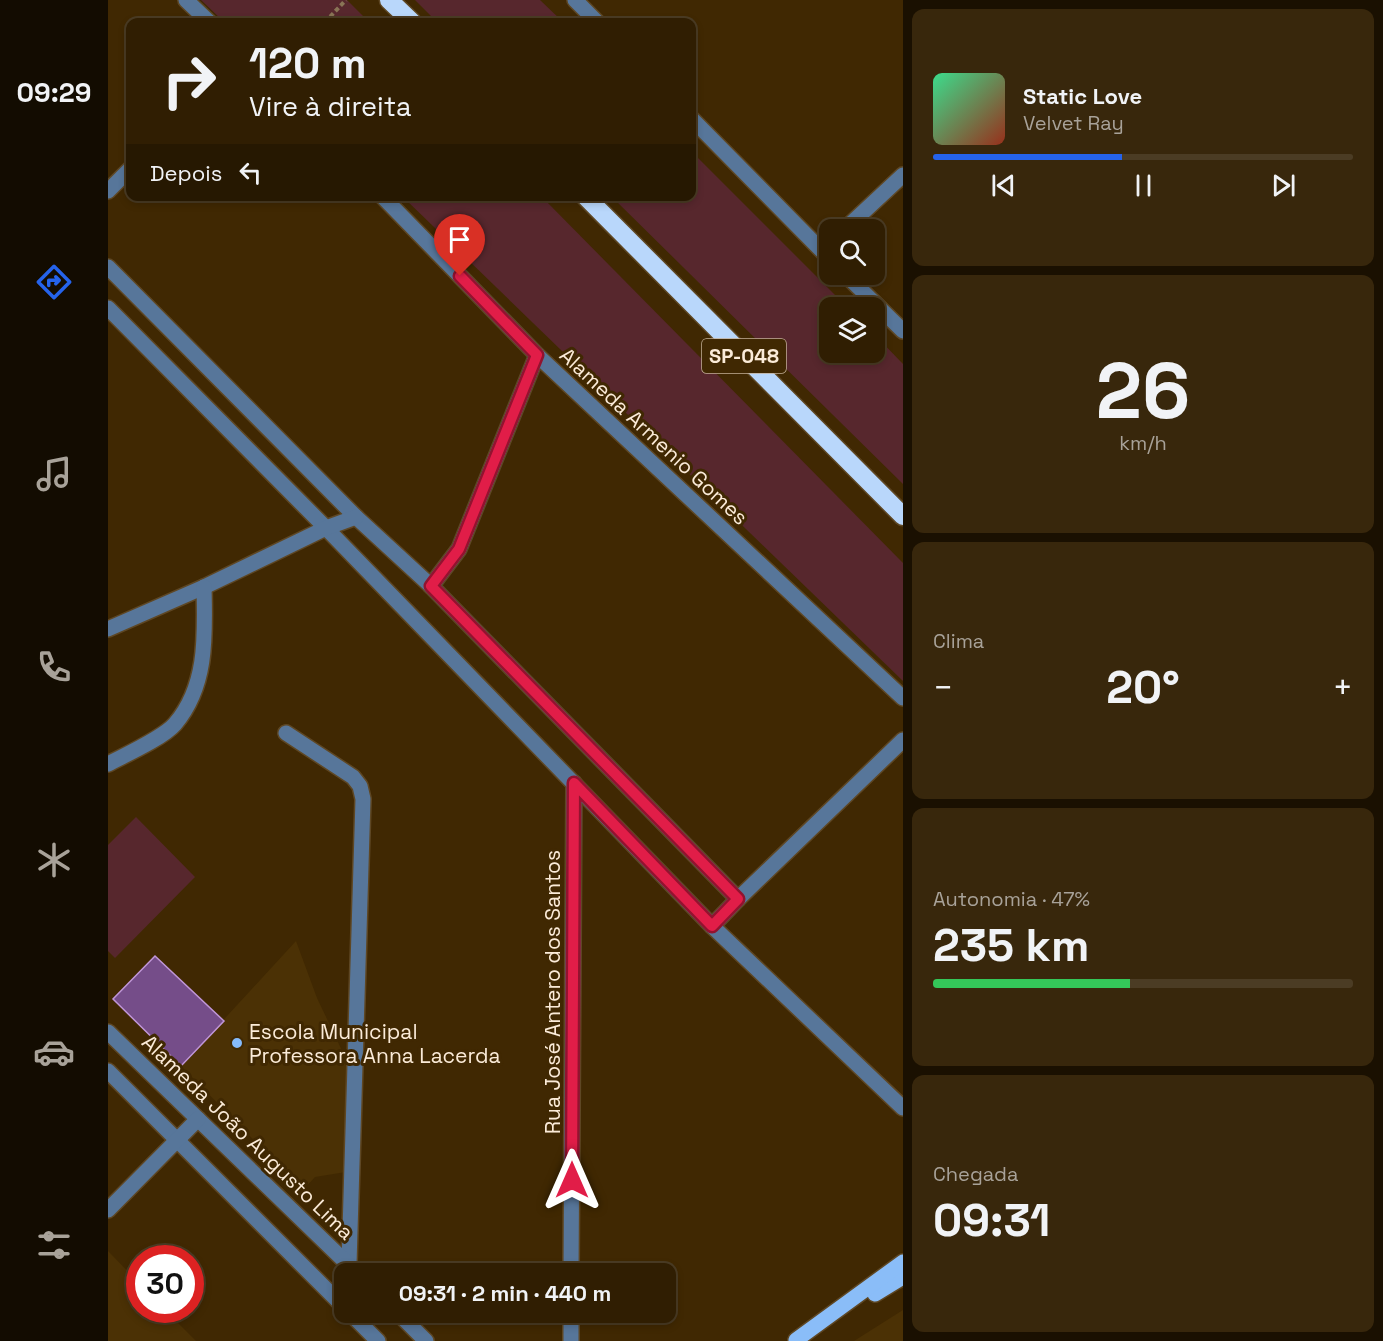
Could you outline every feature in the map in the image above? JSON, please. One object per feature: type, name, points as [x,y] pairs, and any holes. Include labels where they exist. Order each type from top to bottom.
[{"type":"highway","points":[[389,0],[408,18]]},
{"type":"highway","name":"SP-048","points":[[590,201],[903,516]]},
{"type":"main road","points":[[796,1341],[903,1263]]},
{"type":"main road","points":[[796,1341],[903,1277]]},
{"type":"street","points":[[186,0],[205,18]]},
{"type":"street","points":[[575,0],[593,18]]},
{"type":"street","points":[[696,123],[819,243]]},
{"type":"street","points":[[108,190],[126,173]]},
{"type":"street","points":[[856,219],[903,175]]},
{"type":"street","name":"Alameda Armenio Gomes","points":[[387,201],[537,355],[903,698]]},
{"type":"street","points":[[108,267],[356,517],[431,586],[738,899]]},
{"type":"street","points":[[856,285],[903,331]]},
{"type":"street","points":[[108,308],[326,528],[712,926],[903,1108]]},
{"type":"street","points":[[431,586],[459,549],[537,355]]},
{"type":"street","points":[[108,628],[204,587],[326,528],[356,517]]},
{"type":"street","points":[[108,764],[142,747],[175,724],[195,691],[205,645],[204,587]]},
{"type":"street","points":[[286,734],[353,777],[360,786],[363,800],[354,1263]]},
{"type":"street","points":[[712,926],[903,740]]},
{"type":"street","name":"Rua José Antero dos Santos","points":[[572,1263],[574,783]]},
{"type":"street","name":"Alameda João Augusto Lima","points":[[108,1032],[348,1263]]},
{"type":"street","points":[[108,1071],[334,1297]]},
{"type":"street","points":[[108,1210],[198,1119]]},
{"type":"street","points":[[360,1323],[378,1341]]},
{"type":"street","points":[[408,1323],[426,1341]]},
{"type":"street","points":[[571,1323],[571,1341]]},
{"type":"path","points":[[329,18],[346,0]]},
{"type":"shaded area","points":[[201,0],[347,0],[365,18],[220,18]]},
{"type":"shaded area","points":[[415,0],[540,0],[559,18],[433,18]]},
{"type":"shaded area","points":[[696,156],[819,279],[819,285],[825,285],[837,297],[819,297],[819,363],[885,363],[885,345],[903,364],[903,484],[616,201],[696,201]]},
{"type":"shaded area","points":[[407,201],[546,201],[903,563],[903,681]]},
{"type":"shaded area","points":[[136,817],[195,877],[115,958],[108,951],[108,845]]},
{"type":"shaded area","points":[[296,941],[317,998],[355,1078],[352,1171],[315,1177],[303,1190],[181,1066]]},
{"type":"shaded area","points":[[108,1251],[126,1270],[126,1323],[178,1323],[196,1341],[108,1341]]},
{"type":"shaded area","points":[[903,1310],[903,1341],[854,1341]]},
{"type":"building","points":[[155,956],[224,1021],[181,1066],[113,999]]},
{"type":"place","name":"Escola Municipal Professora Anna Lacerda","points":[[237,1043]]},
{"type":"route","points":[[460,276],[537,355],[459,549],[431,586],[738,899],[712,926],[574,783],[572,1180]]}]
